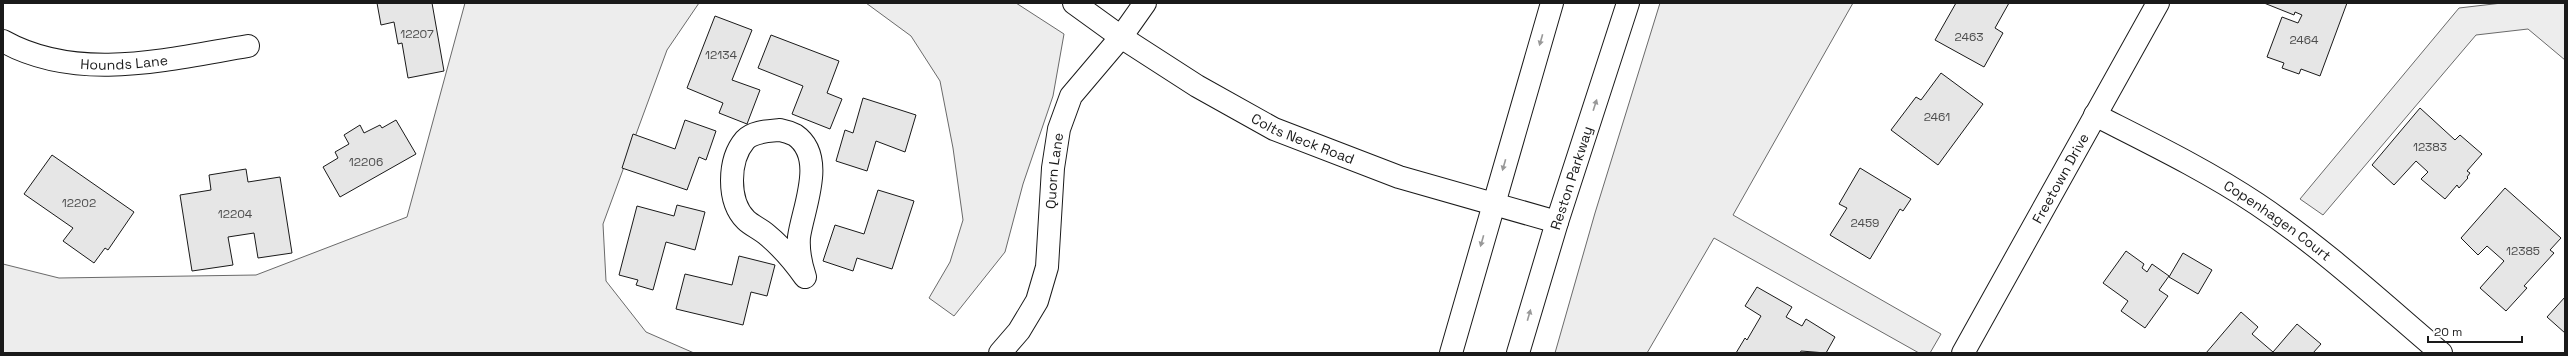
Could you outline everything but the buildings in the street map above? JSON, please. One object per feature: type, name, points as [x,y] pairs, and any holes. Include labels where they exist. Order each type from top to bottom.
[{"type":"street","name":"Colts Neck Road","points":[[1074,3],[1121,37],[1196,86],[1274,129],[1399,177],[1557,222]]},
{"type":"street","name":"Quorn Lane","points":[[1000,353],[1019,331],[1037,301],[1047,267],[1054,160],[1059,129],[1071,96],[1121,37],[1145,3]]},
{"type":"street","points":[[1451,353],[1493,203],[1552,3]]},
{"type":"street","name":"Reston Parkway","points":[[1518,353],[1557,222],[1628,3]]},
{"type":"street","name":"Freetown Drive","points":[[1963,353],[2158,3]]},
{"type":"street","name":"Hounds Lane","points":[[3,41],[14,47],[58,60],[100,65],[140,63],[248,46]]},
{"type":"street","name":"Copenhagen Court","points":[[2095,115],[2185,161],[2257,204],[2321,250],[2441,353]]},
{"type":"street","points":[[780,130],[795,135],[805,147],[811,166],[807,202],[799,238],[801,265],[805,277],[788,254],[745,220],[735,203],[732,183],[735,160],[746,140],[760,132],[780,130]]},
{"type":"shaded area","points":[[465,3],[699,3],[667,50],[603,224],[606,281],[646,332],[694,353],[3,353],[3,264],[59,278],[256,275],[407,217]]},
{"type":"shaded area","points":[[866,3],[1016,3],[1064,34],[1053,96],[1023,184],[1005,252],[954,316],[929,298],[950,262],[963,220],[953,148],[940,81],[911,36]]},
{"type":"shaded area","points":[[1660,3],[1853,3],[1733,215],[1941,334],[1930,353],[1919,353],[1714,238],[1647,353],[1555,353],[1595,213]]},
{"type":"shaded area","points":[[2502,3],[2565,3],[2565,60],[2528,29],[2476,35],[2323,215],[2300,199],[2459,8]]}]
